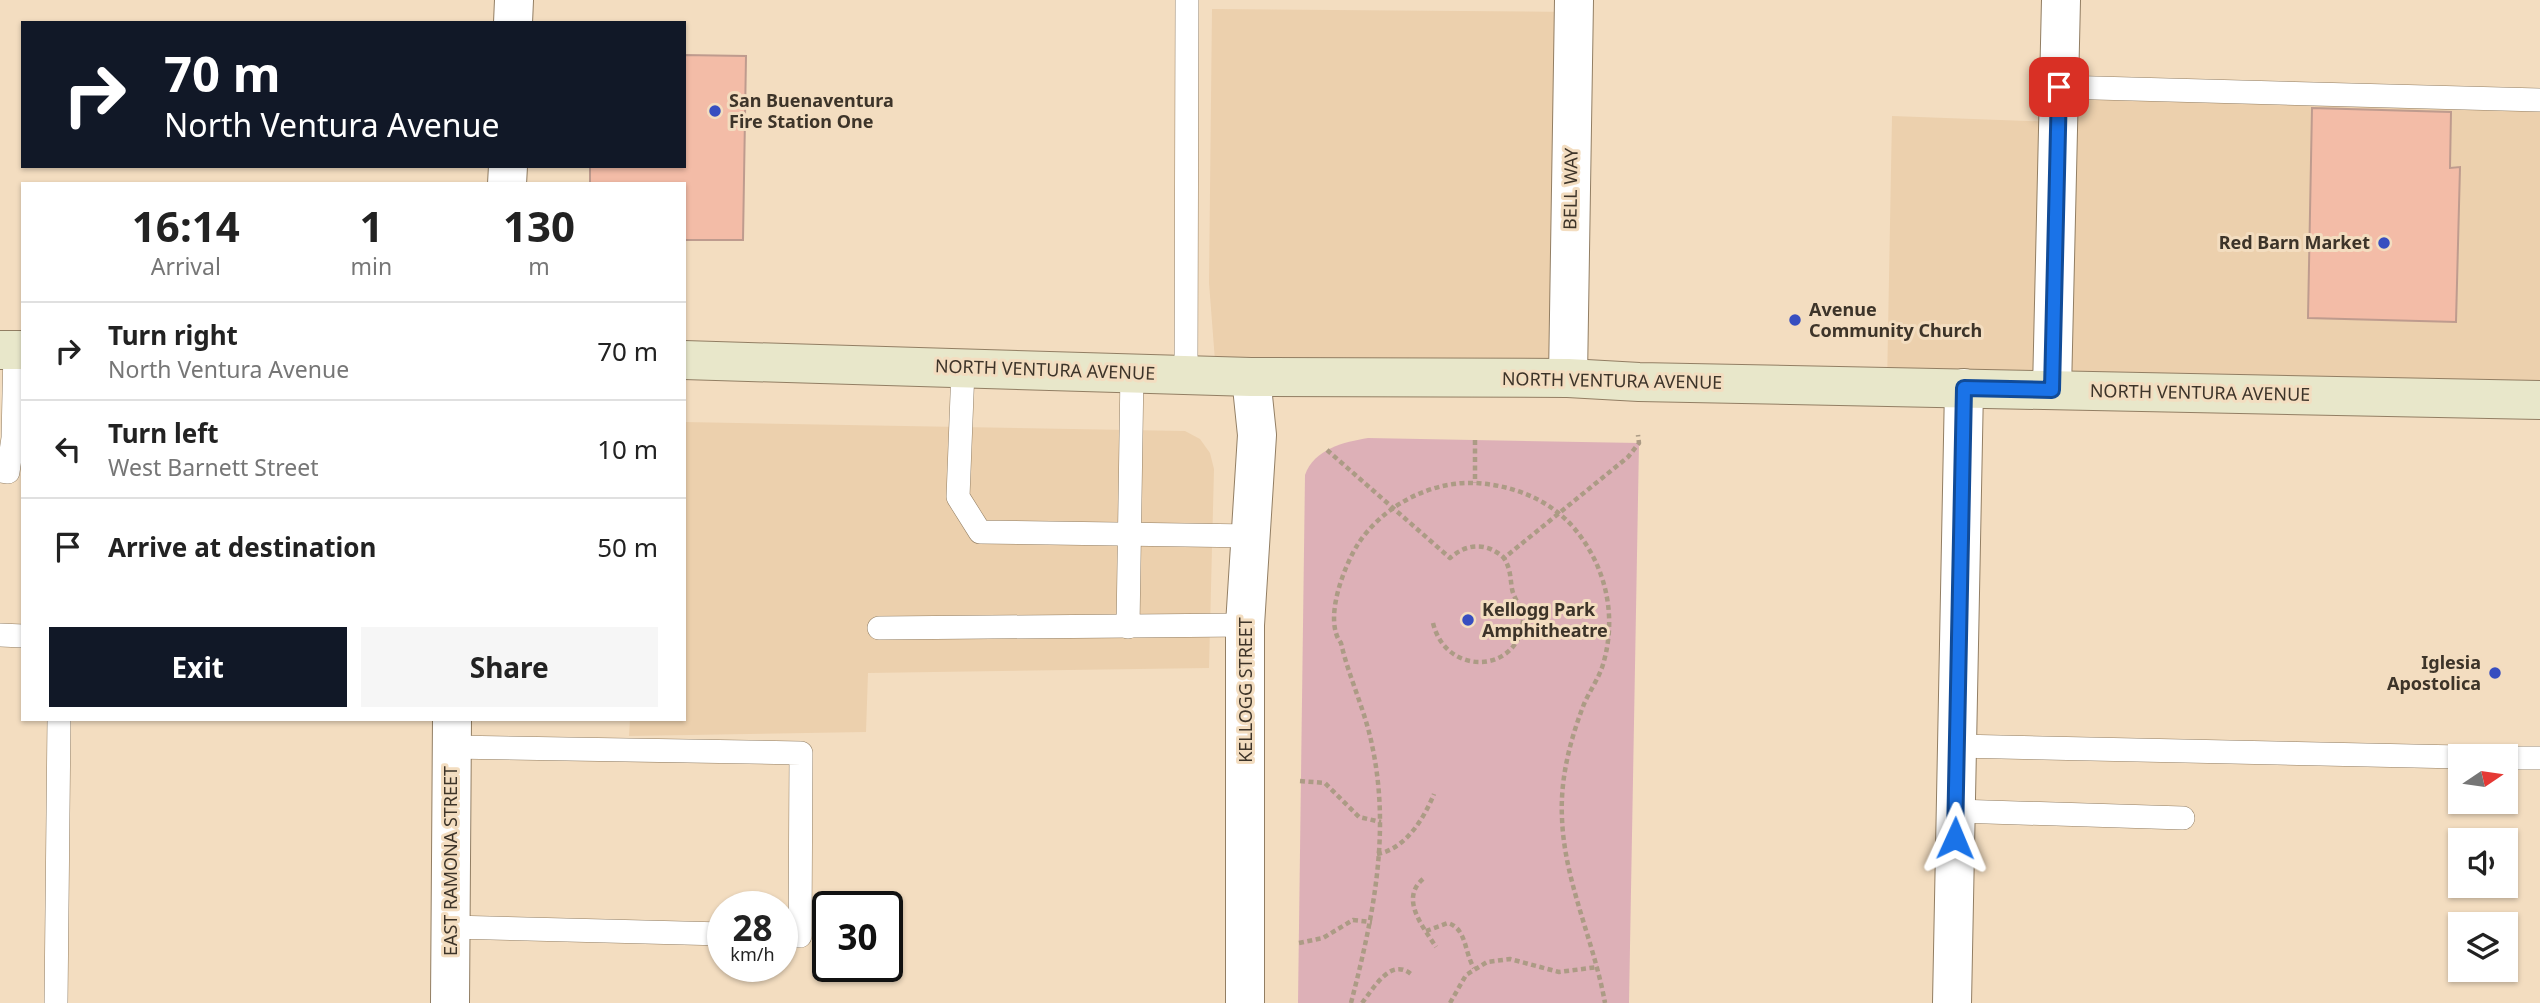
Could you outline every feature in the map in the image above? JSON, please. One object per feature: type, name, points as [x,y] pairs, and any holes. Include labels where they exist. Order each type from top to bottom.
[{"type":"main road","name":"NORTH VENTURA AVENUE","points":[[686,360],[1251,377],[1568,378],[1639,382],[2540,400]]},
{"type":"street","points":[[513,21],[514,0]]},
{"type":"street","name":"BELL WAY","points":[[1568,378],[1574,0]]},
{"type":"street","points":[[2052,390],[2061,0]]},
{"type":"street","name":"KELLOGG STREET","points":[[1245,1003],[1245,625],[1257,435],[1251,377]]},
{"type":"street","points":[[1952,1003],[1964,388]]},
{"type":"street","name":"EAST RAMONA STREET","points":[[450,1003],[451,733]]},
{"type":"lane","points":[[1185,374],[1186,0]]},
{"type":"lane","points":[[2059,87],[2540,100]]},
{"type":"lane","points":[[10,472],[13,438],[13,350]]},
{"type":"lane","points":[[963,369],[958,497],[980,532],[1252,536]]},
{"type":"lane","points":[[1128,627],[1132,372]]},
{"type":"lane","points":[[879,628],[1245,625]]},
{"type":"lane","points":[[0,635],[21,636]]},
{"type":"lane","points":[[56,1003],[59,721]]},
{"type":"lane","points":[[451,733],[801,753],[798,936]]},
{"type":"lane","points":[[1957,746],[2448,757]]},
{"type":"lane","points":[[2518,758],[2540,758]]},
{"type":"lane","points":[[1956,811],[2183,818]]},
{"type":"lane","points":[[451,927],[707,934]]},
{"type":"path","points":[[1504,558],[1629,457],[1639,443],[1638,435]]},
{"type":"path","points":[[1475,440],[1475,483]]},
{"type":"path","points":[[1327,450],[1450,558],[1464,548],[1477,545],[1489,548],[1504,558],[1513,578],[1512,591],[1522,613],[1520,631],[1513,645],[1500,656],[1472,664],[1454,656],[1443,646],[1433,623]]},
{"type":"path","points":[[1355,1003],[1372,922],[1381,822],[1373,748],[1341,643],[1335,636],[1335,605],[1341,578],[1367,531],[1395,507],[1430,490],[1475,483],[1519,491],[1559,513],[1581,536],[1598,565],[1609,608],[1604,660],[1585,701],[1569,751],[1562,817],[1568,866],[1598,967],[1605,1003]]},
{"type":"path","points":[[1300,781],[1325,783],[1359,817],[1381,822]]},
{"type":"path","points":[[1377,853],[1389,851],[1408,835],[1425,814],[1434,794]]},
{"type":"path","points":[[1423,879],[1415,890],[1413,906],[1436,947]]},
{"type":"path","points":[[1299,943],[1322,938],[1353,920],[1372,922]]},
{"type":"path","points":[[1426,931],[1448,923],[1457,927],[1474,968]]},
{"type":"path","points":[[1450,1003],[1457,987],[1474,968],[1503,958],[1559,972],[1598,967]]},
{"type":"path","points":[[1355,1003],[1395,968],[1405,968],[1412,975]]},
{"type":"shaded area","points":[[1212,9],[1574,12],[1568,378],[1216,374],[1209,283]]},
{"type":"shaded area","points":[[2059,87],[2540,100],[2540,399],[1887,386],[1892,116],[2058,122]]},
{"type":"shaded area","points":[[686,422],[1185,431],[1200,439],[1210,453],[1214,469],[1209,668],[868,673],[866,732],[629,736],[630,721],[686,721]]},
{"type":"shaded area","points":[[1368,438],[1639,443],[1629,1003],[1298,1003],[1305,475],[1315,459],[1331,448]]},
{"type":"building","name":"San Buenaventura Fire Station One","points":[[686,55],[746,56],[743,240],[686,240],[686,182],[590,182],[590,168],[686,168]]},
{"type":"building","name":"Red Barn Market","points":[[2312,108],[2451,112],[2450,168],[2460,167],[2456,322],[2308,318]]},
{"type":"place","name":"San Buenaventura Fire Station One","points":[[715,111]]},
{"type":"place","name":"Red Barn Market","points":[[2384,243]]},
{"type":"place","name":"Avenue Community Church","points":[[1795,320]]},
{"type":"place","name":"Kellogg Park Amphitheatre","points":[[1468,620]]},
{"type":"place","name":"Iglesia Apostolica","points":[[2495,673]]},
{"type":"route","points":[[1955,838],[1964,388],[2052,390],[2059,87]]}]
